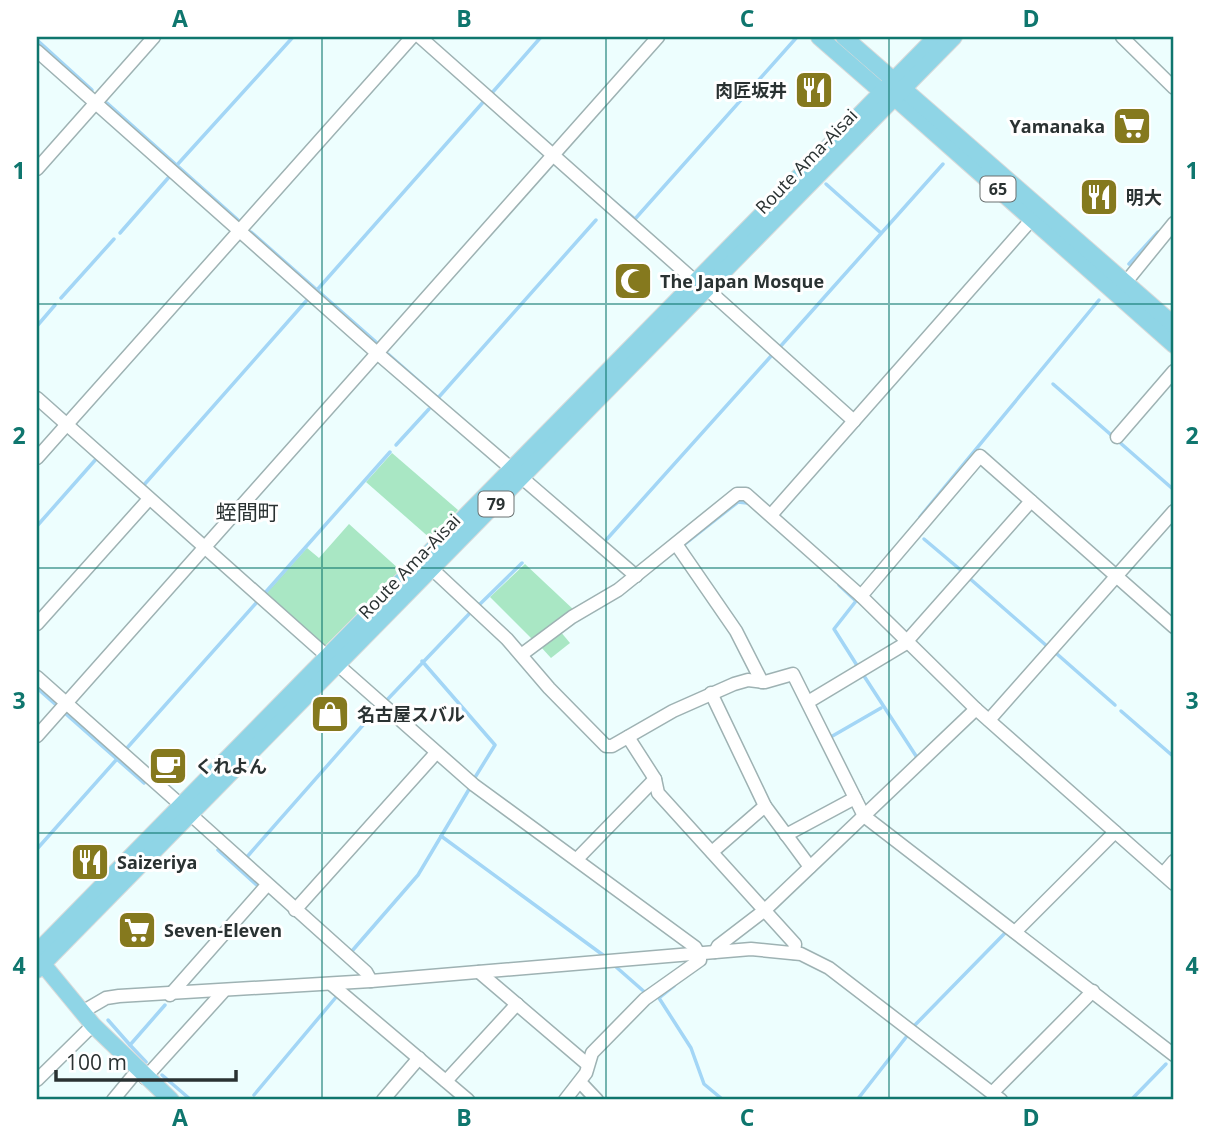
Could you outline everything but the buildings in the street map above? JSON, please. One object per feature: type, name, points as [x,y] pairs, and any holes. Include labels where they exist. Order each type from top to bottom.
[{"type":"main road","name":"65","points":[[819,37],[894,90],[1174,325]]},
{"type":"main road","name":"65","points":[[844,37],[894,90],[1032,219],[1174,345]]},
{"type":"main road","name":"Route Ama-Aisai","points":[[894,90],[936,37]]},
{"type":"main road","name":"Route Ama-Aisai","points":[[38,961],[894,90],[954,37]]},
{"type":"main road","name":"Route Ama-Aisai","points":[[333,661],[432,569],[517,473]]},
{"type":"main road","points":[[38,961],[93,1025],[141,1075],[171,1100]]},
{"type":"street","points":[[37,169],[155,37]]},
{"type":"street","points":[[37,458],[412,37]]},
{"type":"street","points":[[420,37],[854,421]]},
{"type":"street","points":[[37,736],[658,37]]},
{"type":"street","points":[[1122,37],[1173,85]]},
{"type":"street","points":[[37,51],[377,353],[636,576]]},
{"type":"street","points":[[771,516],[1032,219]]},
{"type":"street","points":[[1126,282],[1174,224]]},
{"type":"street","points":[[1117,437],[1174,371]]},
{"type":"street","points":[[37,398],[436,753],[695,947],[700,960],[645,999],[592,1053],[586,1073],[565,1100]]},
{"type":"street","points":[[861,596],[980,456],[1174,627]]},
{"type":"street","points":[[521,655],[572,617],[636,576],[737,494],[747,494],[861,596],[976,709],[1174,884]]},
{"type":"street","points":[[37,624],[149,499]]},
{"type":"street","points":[[808,702],[907,642],[1031,501]]},
{"type":"street","points":[[989,720],[1174,511]]},
{"type":"street","points":[[676,544],[736,631],[762,682]]},
{"type":"street","points":[[432,569],[521,655],[606,746],[612,746],[711,693],[748,681],[762,682],[793,674],[864,816],[1093,991],[1171,1046]]},
{"type":"street","points":[[37,677],[366,972],[371,981]]},
{"type":"street","points":[[711,693],[765,806],[810,867]]},
{"type":"street","points":[[715,952],[718,946],[765,910],[976,709]]},
{"type":"street","points":[[628,737],[655,779],[658,793],[795,944],[794,953]]},
{"type":"street","points":[[295,910],[436,753]]},
{"type":"street","points":[[576,859],[655,779]]},
{"type":"street","points":[[786,835],[855,797]]},
{"type":"street","points":[[712,852],[765,806]]},
{"type":"street","points":[[1015,932],[1115,832]]},
{"type":"street","points":[[1163,874],[1174,862]]},
{"type":"street","points":[[170,995],[267,886]]},
{"type":"street","points":[[82,1012],[106,998],[371,981],[751,949],[794,953],[830,968],[996,1097],[1093,991]]},
{"type":"street","points":[[479,972],[587,1064]]},
{"type":"street","points":[[331,984],[468,1100]]},
{"type":"street","points":[[113,1100],[223,992]]},
{"type":"street","points":[[446,1081],[517,1004]]},
{"type":"street","points":[[37,1080],[93,1025]]},
{"type":"street","points":[[383,1100],[419,1058]]},
{"type":"street","points":[[580,1082],[597,1100]]},
{"type":"green space","points":[[392,453],[458,510],[431,539],[366,482]]},
{"type":"green space","points":[[349,524],[400,570],[325,646],[264,596],[307,548],[319,558]]},
{"type":"green space","points":[[525,564],[575,611],[534,641],[490,597]]},
{"type":"green space","points":[[560,631],[570,643],[551,658],[540,646]]},
{"type":"waterway","points":[[177,165],[293,37]]},
{"type":"waterway","points":[[491,94],[541,37]]},
{"type":"waterway","points":[[613,201],[635,219],[797,37]]},
{"type":"waterway","points":[[37,40],[92,90]]},
{"type":"waterway","points":[[317,290],[485,100]]},
{"type":"waterway","points":[[107,103],[238,220]]},
{"type":"waterway","points":[[779,348],[943,164]]},
{"type":"waterway","points":[[120,233],[169,177]]},
{"type":"waterway","points":[[826,184],[881,233]]},
{"type":"waterway","points":[[388,354],[438,398],[596,220]]},
{"type":"waterway","points":[[251,232],[376,342]]},
{"type":"waterway","points":[[1129,264],[1158,232]]},
{"type":"waterway","points":[[61,298],[114,239]]},
{"type":"waterway","points":[[141,484],[143,486],[307,300]]},
{"type":"waterway","points":[[920,517],[1099,300]]},
{"type":"waterway","points":[[37,326],[55,305]]},
{"type":"waterway","points":[[607,539],[772,355]]},
{"type":"waterway","points":[[1053,384],[1174,490]]},
{"type":"waterway","points":[[396,445],[429,409]]},
{"type":"waterway","points":[[264,594],[390,452]]},
{"type":"waterway","points":[[37,526],[97,458]]},
{"type":"waterway","points":[[682,546],[738,502],[747,503]]},
{"type":"waterway","points":[[924,539],[963,572]]},
{"type":"waterway","points":[[479,605],[522,563]]},
{"type":"waterway","points":[[968,577],[1048,647]]},
{"type":"waterway","points":[[839,585],[856,601],[834,629],[858,667]]},
{"type":"waterway","points":[[127,748],[258,601]]},
{"type":"waterway","points":[[385,702],[470,613]]},
{"type":"waterway","points":[[1057,654],[1115,705]]},
{"type":"waterway","points":[[422,661],[495,745],[474,779]]},
{"type":"waterway","points":[[864,676],[918,759]]},
{"type":"waterway","points":[[37,688],[55,704]]},
{"type":"waterway","points":[[246,858],[378,708]]},
{"type":"waterway","points":[[829,738],[881,708]]},
{"type":"waterway","points":[[1121,711],[1174,757]]},
{"type":"waterway","points":[[66,714],[144,783]]},
{"type":"waterway","points":[[37,849],[117,759]]},
{"type":"waterway","points":[[352,951],[418,875],[471,786]]},
{"type":"waterway","points":[[441,836],[603,955]]},
{"type":"waterway","points":[[218,850],[259,887]]},
{"type":"waterway","points":[[915,1025],[1006,932]]},
{"type":"waterway","points":[[615,966],[648,995]]},
{"type":"waterway","points":[[674,986],[659,998],[691,1048],[704,1084],[722,1099]]},
{"type":"waterway","points":[[254,1095],[337,996]]},
{"type":"waterway","points":[[146,1062],[130,1045],[165,1005]]},
{"type":"waterway","points":[[108,1020],[130,1045]]},
{"type":"waterway","points":[[857,1100],[907,1036]]},
{"type":"waterway","points":[[1131,1100],[1166,1064]]},
{"type":"waterway","points":[[162,1075],[191,1100]]},
{"type":"place","name":"肉匠坂井","points":[[814,90]]},
{"type":"place","name":"Yamanaka","points":[[1132,126]]},
{"type":"place","name":"明大","points":[[1099,197]]},
{"type":"place","name":"The Japan Mosque","points":[[633,281]]},
{"type":"place","name":"名古屋スバル","points":[[330,714]]},
{"type":"place","name":"くれよん","points":[[168,766]]},
{"type":"place","name":"Saizeriya","points":[[90,862]]},
{"type":"place","name":"Seven-Eleven","points":[[137,930]]},
{"type":"district","name":"蛭間町","points":[[247,512]]}]
